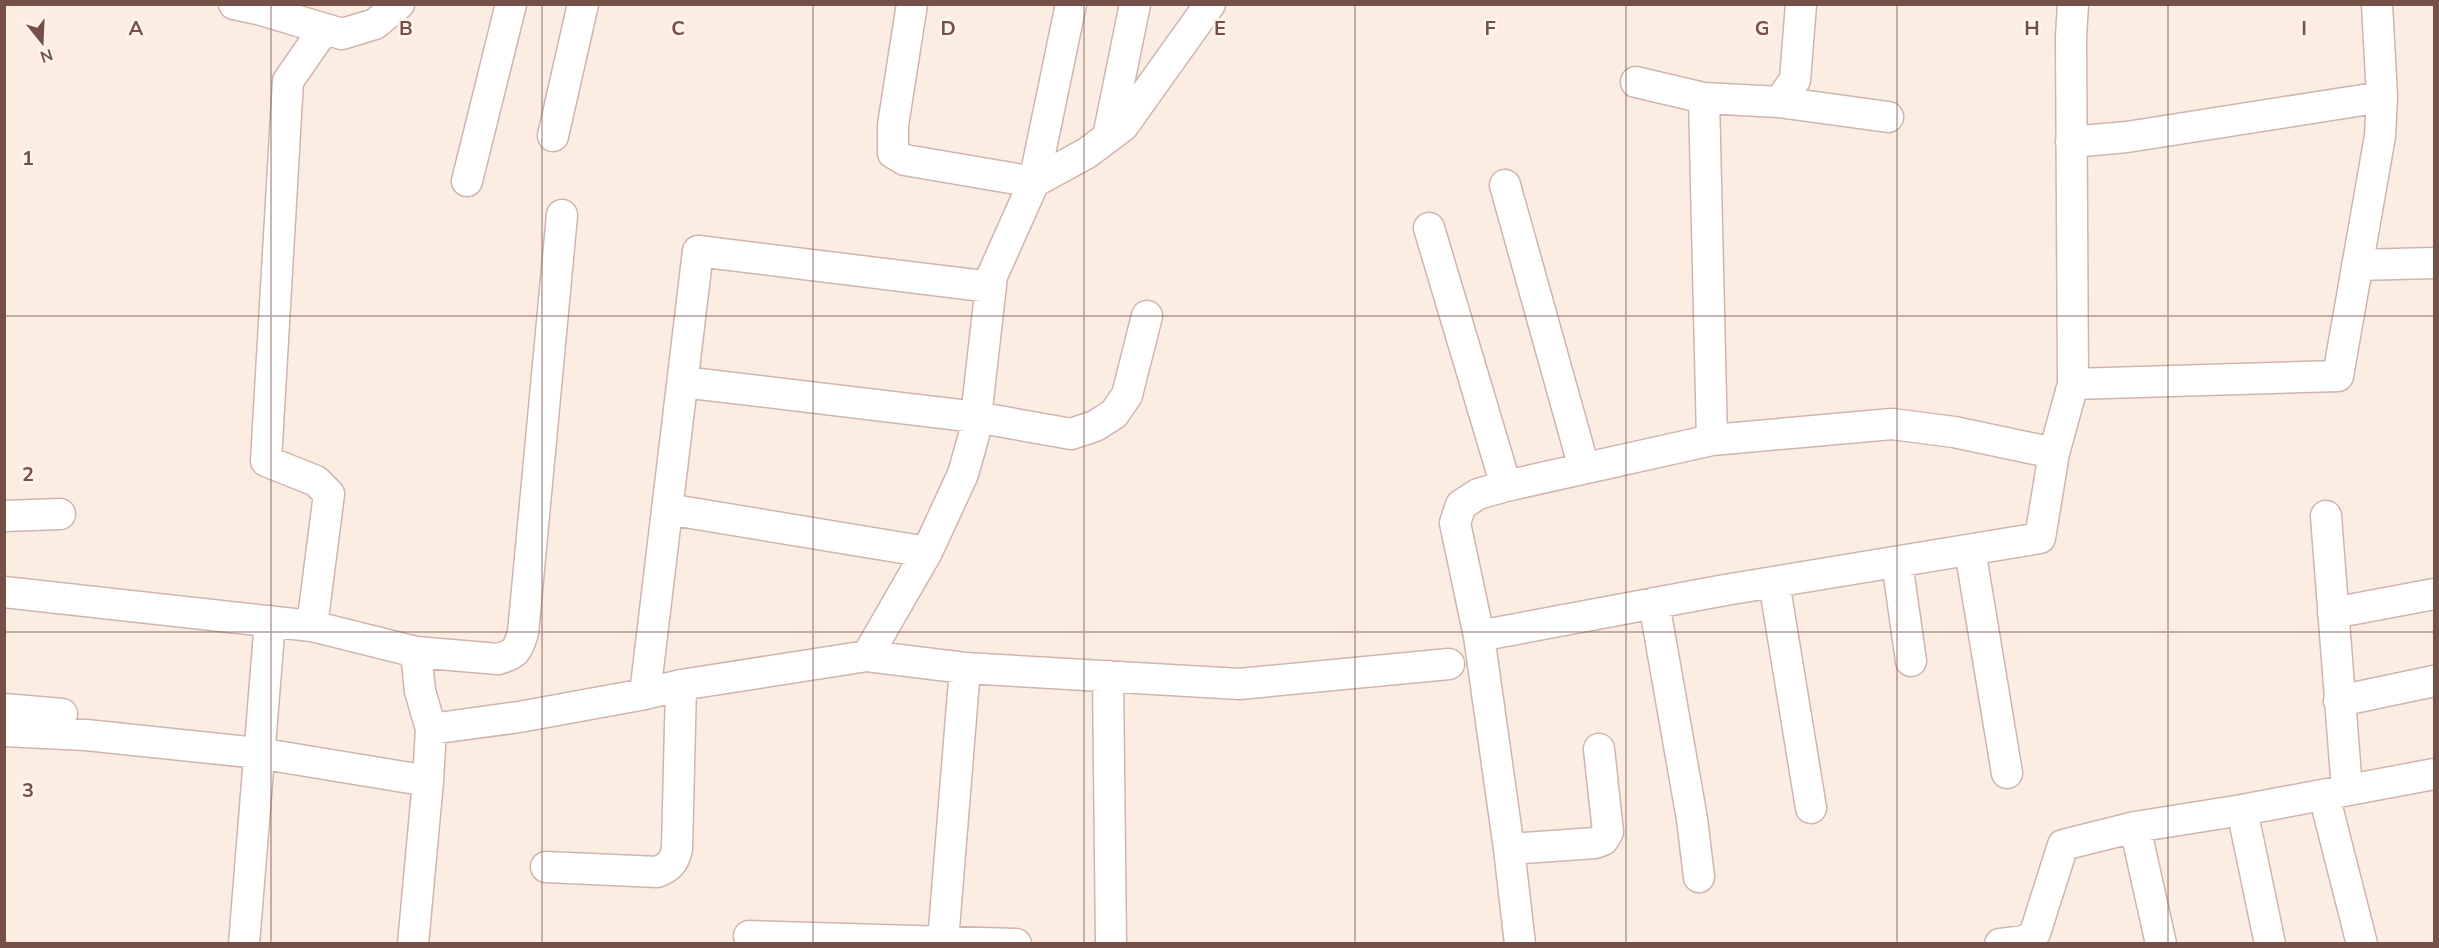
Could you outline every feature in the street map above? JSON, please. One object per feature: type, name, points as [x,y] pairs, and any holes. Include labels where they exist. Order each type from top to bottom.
[{"type":"street","points":[[234,4],[342,34],[375,24],[399,4]]},
{"type":"street","points":[[467,181],[511,4]]},
{"type":"street","points":[[553,136],[583,4]]},
{"type":"street","points":[[912,4],[893,125],[893,153],[905,160],[1034,182],[1087,153],[1123,126],[1210,4]]},
{"type":"street","points":[[867,656],[927,552],[963,474],[974,435],[992,276],[1034,182],[1071,4]]},
{"type":"street","points":[[1108,137],[1135,4]]},
{"type":"street","points":[[1779,102],[1795,80],[1801,4]]},
{"type":"street","points":[[1479,636],[1774,582],[2040,538],[2054,453],[2073,384],[2071,37],[2073,4]]},
{"type":"street","points":[[2073,384],[2338,376],[2380,136],[2382,97],[2377,4]]},
{"type":"street","points":[[312,626],[329,494],[316,482],[266,461],[288,81],[324,29]]},
{"type":"street","points":[[1636,82],[1704,98],[1779,102],[1888,117]]},
{"type":"street","points":[[2072,142],[2127,137],[2382,97]]},
{"type":"street","points":[[1704,98],[1712,440]]},
{"type":"street","points":[[1505,184],[1584,468]]},
{"type":"street","points":[[4,592],[312,626],[416,652],[498,659],[511,655],[518,649],[523,633],[562,215]]},
{"type":"street","points":[[1429,228],[1506,486]]},
{"type":"street","points":[[645,694],[698,251],[991,287]]},
{"type":"street","points":[[2357,265],[2434,263]]},
{"type":"street","points":[[683,382],[976,417],[1071,434],[1095,426],[1113,414],[1127,395],[1147,316]]},
{"type":"street","points":[[1520,944],[1479,636],[1455,523],[1461,505],[1478,494],[1506,486],[1712,440],[1892,424],[1954,432],[2054,453]]},
{"type":"street","points":[[667,509],[927,552]]},
{"type":"street","points":[[4,516],[60,514]]},
{"type":"street","points":[[2326,516],[2339,701],[2336,793],[2362,944]]},
{"type":"street","points":[[1970,549],[2007,773]]},
{"type":"street","points":[[1897,561],[1911,661]]},
{"type":"street","points":[[1774,582],[1810,808]]},
{"type":"street","points":[[2333,613],[2434,594]]},
{"type":"street","points":[[1654,603],[1700,877]]},
{"type":"street","points":[[244,944],[270,621]]},
{"type":"street","points":[[413,944],[431,729],[420,691],[416,652]]},
{"type":"street","points":[[431,729],[519,717],[645,694],[681,685],[867,656],[965,668],[1239,684],[1449,664]]},
{"type":"street","points":[[943,941],[965,668]]},
{"type":"street","points":[[1108,676],[1111,944]]},
{"type":"street","points":[[2339,701],[2434,681]]},
{"type":"street","points":[[546,867],[657,872],[668,868],[674,860],[677,849],[681,685]]},
{"type":"street","points":[[4,709],[62,714]]},
{"type":"street","points":[[4,731],[86,735],[258,753],[428,781]]},
{"type":"street","points":[[1509,849],[1595,843],[1603,840],[1608,832],[1599,749]]},
{"type":"street","points":[[2000,944],[2025,941],[2035,933],[2063,845],[2135,827],[2242,810],[2434,774]]},
{"type":"street","points":[[2242,810],[2270,944]]},
{"type":"street","points":[[2135,827],[2161,944]]},
{"type":"street","points":[[749,936],[1016,944]]}]
